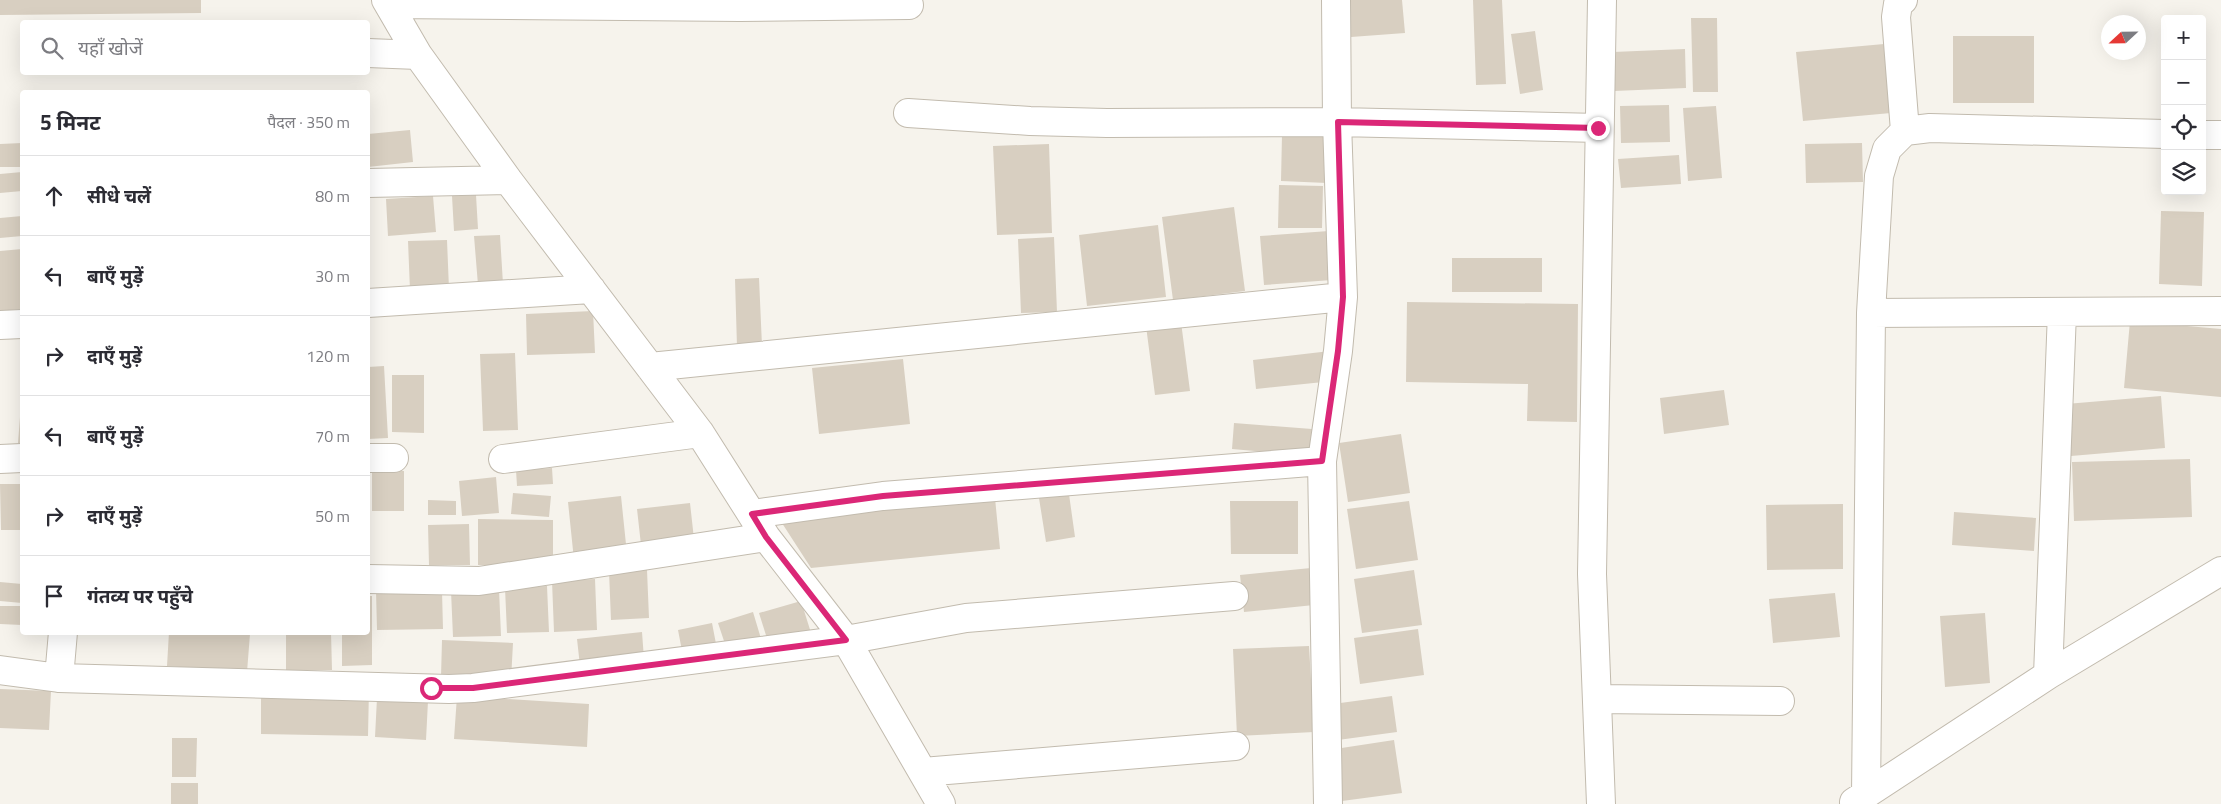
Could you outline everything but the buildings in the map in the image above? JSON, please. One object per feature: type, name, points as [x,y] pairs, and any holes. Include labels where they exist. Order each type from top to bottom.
[{"type":"street","points":[[1328,804],[1322,461],[1338,351],[1343,297],[1336,0]]},
{"type":"street","points":[[1601,804],[1592,574],[1598,128],[1602,0]]},
{"type":"street","points":[[1903,0],[1898,4],[1896,17],[1906,131]]},
{"type":"street","points":[[387,2],[740,7],[909,5]]},
{"type":"street","points":[[387,2],[418,55],[508,180],[700,433],[766,537],[846,640],[941,804]]},
{"type":"street","points":[[370,53],[418,55]]},
{"type":"street","points":[[908,113],[1030,121],[1338,122],[1598,128]]},
{"type":"street","points":[[1859,800],[1871,313],[1879,176],[1887,149],[1906,131],[1930,128],[2161,134]]},
{"type":"street","points":[[2206,135],[2221,135]]},
{"type":"street","points":[[370,184],[508,180]]},
{"type":"street","points":[[370,304],[591,288]]},
{"type":"street","points":[[650,367],[1343,297]]},
{"type":"street","points":[[1871,313],[2221,311]]},
{"type":"street","points":[[2048,675],[2062,312]]},
{"type":"street","points":[[0,325],[20,324]]},
{"type":"street","points":[[503,459],[700,433]]},
{"type":"street","points":[[0,459],[20,458]]},
{"type":"street","points":[[752,514],[883,496],[1322,461]]},
{"type":"street","points":[[370,579],[479,581],[766,537]]},
{"type":"street","points":[[1859,800],[2048,675],[2221,571]]},
{"type":"street","points":[[0,670],[59,678],[449,689],[473,688],[846,640],[966,618],[1234,596]]},
{"type":"street","points":[[59,678],[63,635]]},
{"type":"street","points":[[1597,699],[1780,701]]},
{"type":"street","points":[[923,772],[1235,746]]},
{"type":"route","points":[[431,688],[473,688],[846,640],[766,537],[752,514],[883,496],[1322,461],[1338,351],[1343,297],[1338,122],[1598,128]]}]
